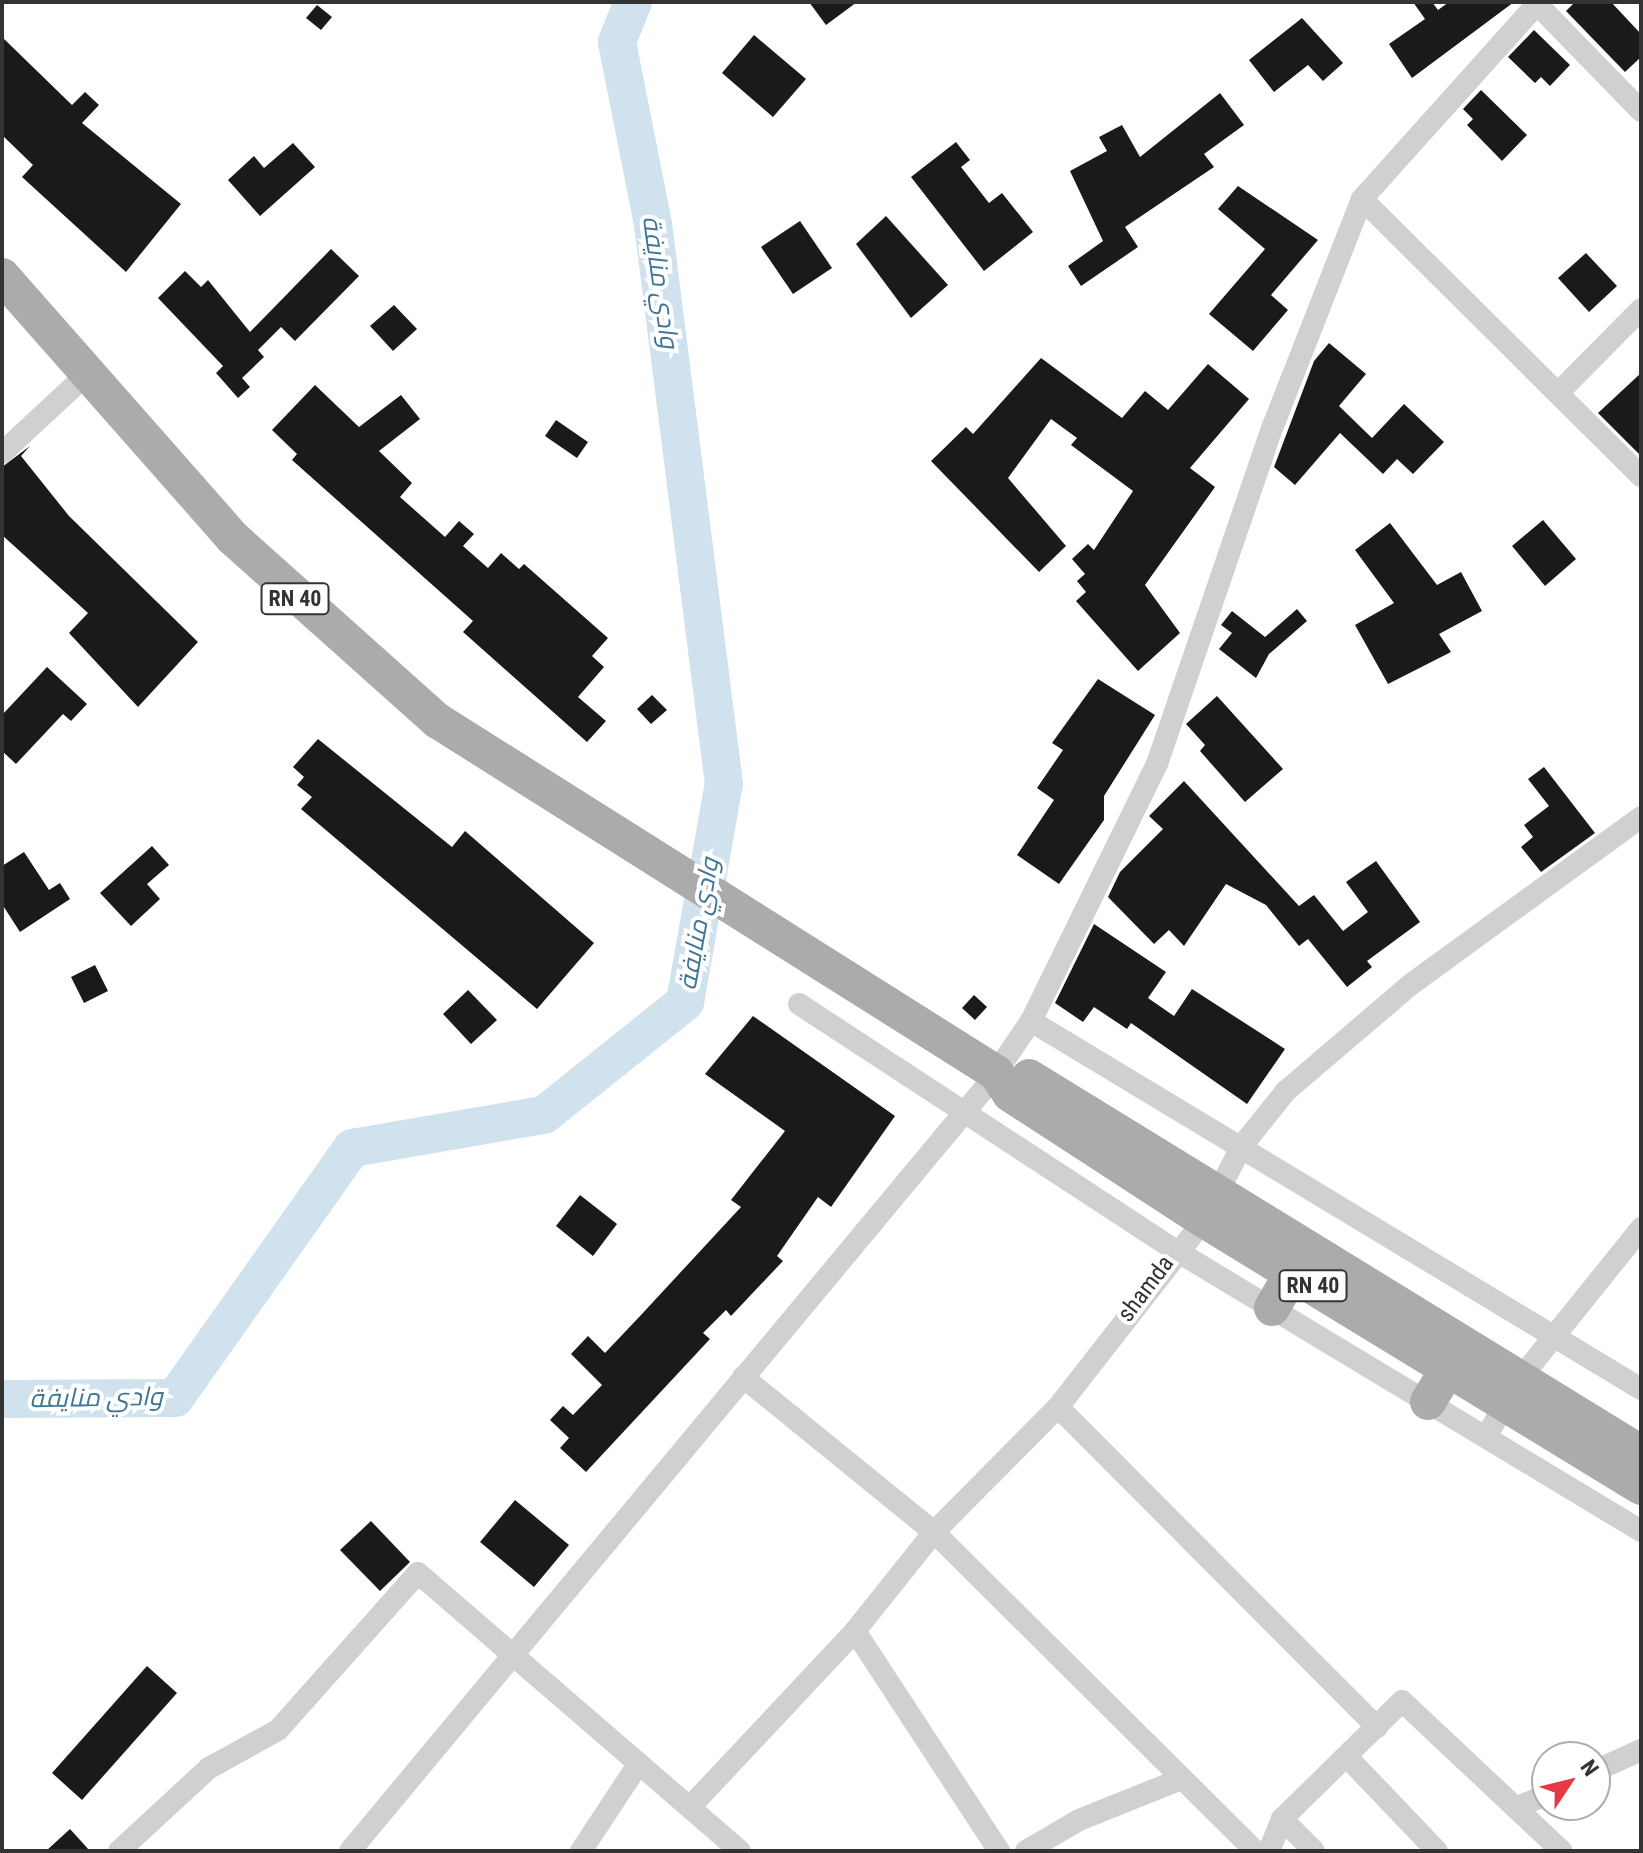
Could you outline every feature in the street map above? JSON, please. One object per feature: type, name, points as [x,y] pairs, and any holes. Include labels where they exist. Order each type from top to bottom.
[{"type":"main road","name":"RN 40","points":[[2,276],[85,376],[233,538],[355,653],[438,721],[651,851],[996,1073],[1024,1074],[1212,1208],[1292,1273],[1449,1367],[1513,1391],[1641,1453]]},
{"type":"main road","name":"RN 40","points":[[1212,1208],[1513,1391],[1641,1487]]},
{"type":"main road","points":[[1272,1308],[1292,1273]]},
{"type":"main road","points":[[1428,1402],[1449,1367]]},
{"type":"street","points":[[350,1851],[509,1652],[996,1073],[1031,1021],[1157,764],[1273,426],[1362,199],[1538,3],[1641,111]]},
{"type":"street","points":[[1362,199],[1641,476]]},
{"type":"street","points":[[1558,393],[1641,309]]},
{"type":"street","points":[[2,453],[85,376]]},
{"type":"street","name":"shamda","points":[[690,1807],[855,1631],[934,1532],[1058,1407],[1175,1250],[1212,1208],[1241,1147],[1286,1091],[1410,985],[1641,817]]},
{"type":"street","points":[[799,1004],[960,1115],[1175,1250],[1641,1531]]},
{"type":"street","points":[[1031,1021],[1641,1389]]},
{"type":"street","points":[[1486,1437],[1552,1335],[1641,1228]]},
{"type":"street","points":[[743,1377],[934,1532],[1179,1780],[1255,1851]]},
{"type":"street","points":[[1058,1407],[1377,1727]]},
{"type":"street","points":[[119,1851],[209,1768],[278,1730],[418,1573],[740,1851]]},
{"type":"street","points":[[855,1631],[999,1851]]},
{"type":"street","points":[[1269,1851],[1282,1819],[1348,1758],[1402,1701],[1556,1849]]},
{"type":"street","points":[[1611,1764],[1641,1750]]},
{"type":"street","points":[[1348,1758],[1437,1851]]},
{"type":"street","points":[[581,1851],[639,1763]]},
{"type":"street","points":[[1026,1851],[1079,1820],[1179,1780]]},
{"type":"street","points":[[1516,1808],[1531,1801]]},
{"type":"street","points":[[1282,1819],[1314,1851]]},
{"type":"building","points":[[809,2],[857,2],[826,25]]},
{"type":"building","points":[[1413,2],[1432,2],[1438,10],[1449,2],[1514,2],[1412,78],[1389,44],[1425,19]]},
{"type":"building","points":[[1575,2],[1611,2],[1641,34],[1641,57],[1625,72],[1566,11]]},
{"type":"building","points":[[317,5],[332,17],[321,30],[306,18]]},
{"type":"building","points":[[1302,18],[1343,63],[1323,81],[1308,65],[1274,92],[1249,60]]},
{"type":"building","points":[[1534,30],[1570,65],[1550,86],[1541,77],[1535,83],[1508,57]]},
{"type":"building","points":[[754,35],[806,79],[773,117],[722,73]]},
{"type":"building","points":[[2,37],[72,105],[85,92],[99,105],[82,123],[181,204],[126,272],[22,177],[33,165],[2,135]]},
{"type":"building","points":[[1481,90],[1527,135],[1502,161],[1467,125],[1473,119],[1463,109]]},
{"type":"building","points":[[1220,93],[1244,125],[1204,154],[1214,167],[1125,227],[1138,247],[1081,286],[1068,266],[1103,241],[1070,171],[1107,151],[1099,137],[1122,125],[1140,157]]},
{"type":"building","points":[[956,142],[970,160],[961,167],[989,203],[1002,193],[1033,232],[984,271],[911,177]]},
{"type":"building","points":[[293,143],[315,167],[260,216],[228,180],[254,156],[264,168]]},
{"type":"building","points":[[1238,186],[1318,240],[1271,295],[1288,310],[1253,351],[1209,314],[1265,249],[1218,209]]},
{"type":"building","points":[[886,216],[948,285],[911,318],[856,244]]},
{"type":"building","points":[[800,221],[832,268],[793,294],[761,247]]},
{"type":"building","points":[[331,249],[359,276],[295,341],[281,327],[258,350],[264,357],[242,378],[250,387],[238,398],[216,373],[223,366],[158,298],[185,271],[201,287],[208,280],[250,332]]},
{"type":"building","points":[[1586,253],[1617,286],[1589,312],[1558,278]]},
{"type":"building","points":[[394,305],[417,329],[393,351],[370,326]]},
{"type":"building","points":[[1329,343],[1366,374],[1339,406],[1372,438],[1404,404],[1444,442],[1413,474],[1397,459],[1383,474],[1340,433],[1295,485],[1274,467],[1314,361]]},
{"type":"building","points":[[1041,358],[1122,418],[1145,391],[1168,410],[1208,364],[1249,399],[1190,468],[1215,487],[1145,585],[1180,633],[1138,671],[1076,601],[1086,592],[1077,581],[1085,574],[1072,559],[1088,544],[1094,550],[1133,491],[1071,445],[1077,438],[1051,419],[1008,478],[1066,546],[1039,572],[931,461],[966,427],[973,434]]},
{"type":"building","points":[[1641,373],[1641,456],[1598,413]]},
{"type":"building","points":[[315,385],[359,427],[401,395],[420,419],[379,451],[412,483],[400,497],[445,537],[459,521],[474,534],[463,546],[488,568],[501,553],[519,569],[524,564],[608,638],[592,656],[604,667],[578,697],[606,721],[587,742],[463,632],[473,621],[292,460],[297,454],[272,430]]},
{"type":"building","points":[[556,420],[588,442],[577,458],[545,436]]},
{"type":"building","points":[[30,446],[21,456],[69,516],[198,642],[138,707],[69,633],[88,613],[2,535],[2,467]]},
{"type":"building","points":[[1543,520],[1576,559],[1545,586],[1512,546]]},
{"type":"building","points":[[1390,523],[1437,585],[1461,572],[1482,611],[1439,634],[1451,652],[1388,684],[1355,625],[1394,603],[1355,550]]},
{"type":"building","points":[[1297,609],[1307,621],[1269,654],[1256,678],[1219,649],[1232,633],[1221,625],[1232,611],[1265,637]]},
{"type":"building","points":[[47,667],[87,704],[71,721],[63,714],[16,764],[2,751],[2,715]]},
{"type":"building","points":[[1098,679],[1155,715],[1104,796],[1104,820],[1059,884],[1017,855],[1054,800],[1037,788],[1063,750],[1052,743]]},
{"type":"building","points":[[652,695],[667,710],[651,724],[637,709]]},
{"type":"building","points":[[1217,696],[1283,769],[1245,802],[1200,751],[1205,745],[1186,724]]},
{"type":"building","points":[[318,739],[452,847],[465,831],[594,943],[537,1009],[301,809],[312,797],[297,785],[304,777],[293,767]]},
{"type":"building","points":[[1544,767],[1595,833],[1541,872],[1521,847],[1533,837],[1524,825],[1549,806],[1528,779]]},
{"type":"building","points":[[1184,781],[1299,906],[1314,895],[1343,931],[1368,912],[1346,882],[1376,861],[1420,922],[1367,961],[1372,967],[1347,987],[1308,939],[1299,946],[1266,905],[1226,884],[1184,946],[1169,930],[1154,944],[1108,897],[1120,872],[1163,829],[1149,816]]},
{"type":"building","points":[[152,846],[169,865],[147,884],[160,899],[131,926],[100,893]]},
{"type":"building","points":[[24,852],[49,890],[60,883],[70,899],[20,932],[2,904],[2,866]]},
{"type":"building","points":[[1094,924],[1166,972],[1148,998],[1174,1016],[1192,989],[1285,1049],[1247,1104],[1131,1023],[1127,1029],[1094,1007],[1083,1022],[1055,1003]]},
{"type":"building","points":[[95,965],[108,991],[84,1003],[71,977]]},
{"type":"building","points":[[468,990],[497,1020],[471,1044],[443,1014]]},
{"type":"building","points":[[974,995],[987,1007],[975,1020],[962,1008]]},
{"type":"building","points":[[753,1016],[895,1116],[831,1207],[818,1197],[777,1256],[783,1261],[731,1316],[726,1310],[703,1333],[710,1339],[586,1472],[560,1448],[569,1438],[550,1420],[563,1406],[573,1415],[602,1385],[571,1354],[588,1336],[605,1353],[741,1207],[731,1200],[785,1131],[705,1074]]},
{"type":"building","points":[[580,1195],[617,1224],[593,1256],[556,1226]]},
{"type":"building","points":[[515,1500],[569,1545],[534,1587],[480,1542]]},
{"type":"building","points":[[371,1521],[410,1562],[380,1591],[340,1550]]},
{"type":"building","points":[[147,1666],[177,1693],[82,1800],[52,1773]]},
{"type":"building","points":[[70,1829],[90,1851],[46,1851]]},
{"type":"waterway","name":"وادي منايفة","points":[[2,1399],[175,1398],[352,1148],[544,1115],[685,1002],[724,784],[653,224],[617,42],[633,2]]}]
